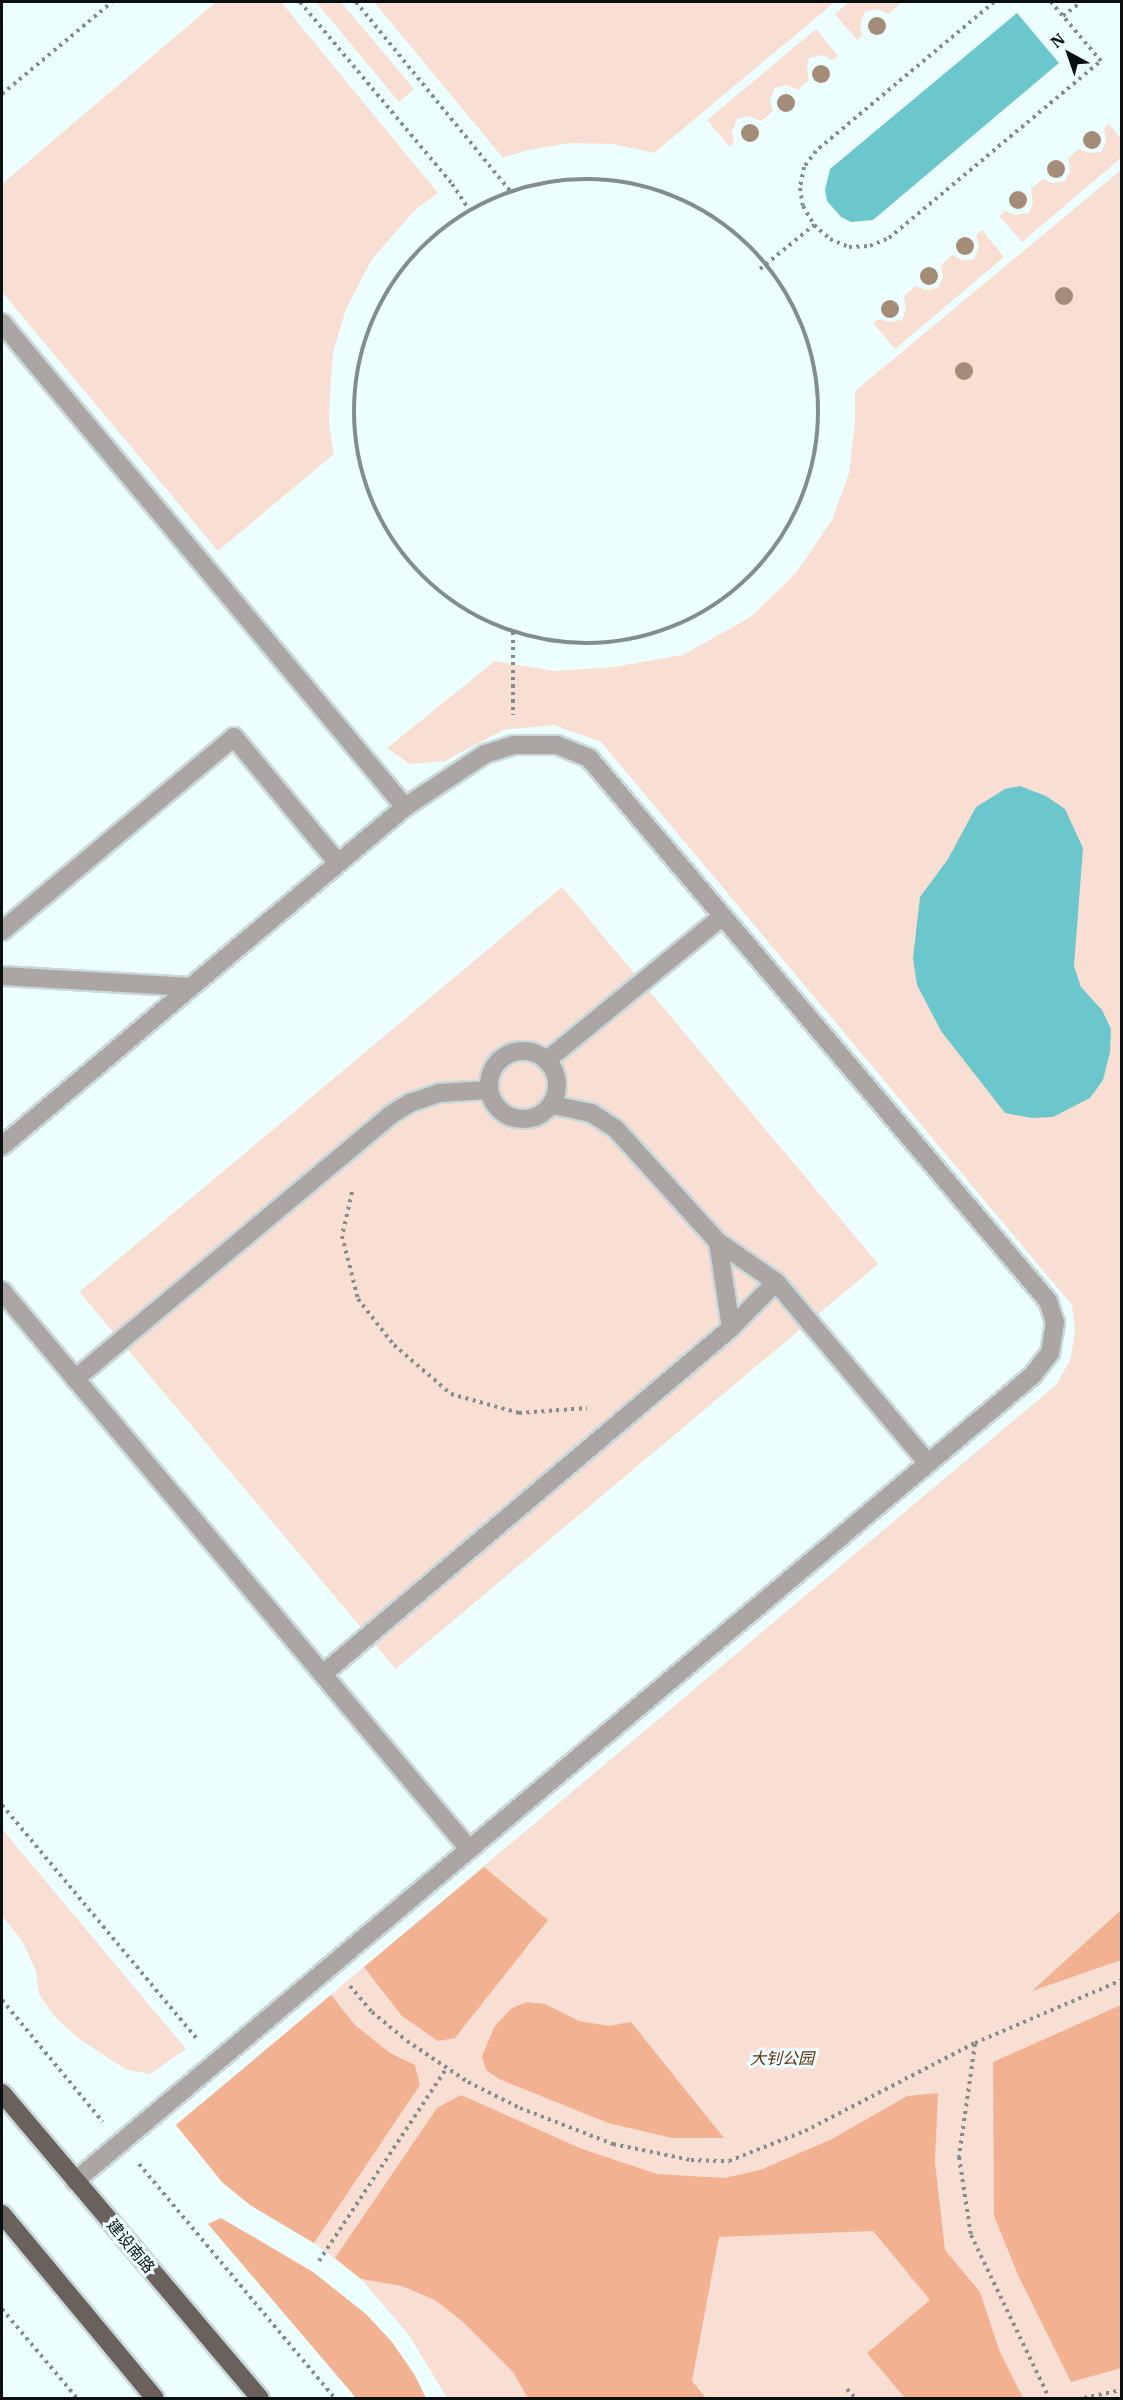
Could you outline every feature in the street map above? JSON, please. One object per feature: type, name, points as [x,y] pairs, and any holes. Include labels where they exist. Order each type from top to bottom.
[{"type":"main road","name":"建设南路","points":[[2,2093],[261,2398]]},
{"type":"main road","points":[[2,2214],[155,2398]]},
{"type":"street","points":[[2,323],[405,807]]},
{"type":"street","points":[[2,931],[234,737],[338,863]]},
{"type":"street","points":[[2,1146],[405,807],[485,754],[514,745],[557,745],[588,758],[1048,1301],[1055,1322],[1050,1353],[1033,1375],[75,2181]]},
{"type":"street","points":[[547,1060],[722,917]]},
{"type":"street","points":[[2,976],[191,987]]},
{"type":"street","points":[[528,1051],[547,1060],[557,1077],[558,1087],[552,1105],[532,1119],[509,1117],[493,1101],[489,1090],[493,1069],[508,1054],[528,1051]]},
{"type":"street","points":[[75,1378],[389,1116],[410,1103],[439,1094],[489,1090]]},
{"type":"street","points":[[552,1105],[591,1113],[616,1129],[718,1242],[776,1282],[927,1462]]},
{"type":"street","points":[[718,1242],[731,1328]]},
{"type":"street","points":[[323,1674],[731,1328],[776,1282]]},
{"type":"street","points":[[2,1291],[469,1849]]},
{"type":"path","points":[[2,94],[112,2]]},
{"type":"path","points":[[300,2],[452,184],[470,209]]},
{"type":"path","points":[[356,2],[510,191]]},
{"type":"path","points":[[994,2],[816,151],[804,167],[800,188],[803,206],[814,225],[830,240],[849,247],[870,246],[889,238],[1101,61],[1051,2]]},
{"type":"path","points":[[1063,16],[1081,2]]},
{"type":"path","points":[[580,177],[650,186],[715,215],[807,327],[822,400],[813,475],[780,543],[728,597],[662,632],[587,644],[513,632],[471,615],[408,564],[367,493],[352,413],[366,333],[407,262],[470,209],[510,191],[580,177]]},
{"type":"path","points":[[760,269],[814,225]]},
{"type":"path","points":[[513,632],[514,745]]},
{"type":"path","points":[[352,1192],[342,1236],[358,1299],[394,1344],[451,1394],[519,1413],[584,1410],[593,1406]]},
{"type":"path","points":[[2,1805],[216,2061]]},
{"type":"path","points":[[329,1967],[347,1983],[372,2012],[407,2041],[446,2068],[520,2108],[613,2144],[691,2160],[729,2161],[805,2131],[975,2043],[1122,1980]]},
{"type":"path","points":[[2,2000],[335,2398]]},
{"type":"path","points":[[975,2043],[966,2093],[959,2157],[971,2235],[1049,2398]]},
{"type":"path","points":[[319,2261],[446,2068]]},
{"type":"path","points":[[2,2309],[77,2398]]},
{"type":"path","points":[[847,2389],[855,2398]]},
{"type":"path","points":[[1084,2398],[1122,2390]]},
{"type":"green space","points":[[216,2],[281,2],[438,193],[416,209],[372,259],[346,309],[333,352],[329,425],[334,454],[218,551],[2,292],[2,184]]},
{"type":"green space","points":[[316,2],[341,2],[414,89],[399,102]]},
{"type":"green space","points":[[374,2],[835,2],[654,153],[613,144],[569,143],[524,151],[503,158]]},
{"type":"green space","points":[[849,2],[900,2],[900,4],[889,14],[877,9],[865,12],[860,25],[862,36],[857,40],[835,14]]},
{"type":"green space","points":[[816,29],[838,56],[833,60],[822,55],[809,58],[807,69],[809,80],[798,90],[786,85],[775,88],[770,100],[773,111],[761,121],[749,116],[737,119],[732,132],[734,143],[730,147],[707,120]]},
{"type":"green space","points":[[1109,124],[1121,139],[1121,158],[1022,242],[999,216],[1005,211],[1015,215],[1029,213],[1033,202],[1031,189],[1043,179],[1053,183],[1065,181],[1070,170],[1068,158],[1079,149],[1090,153],[1101,152],[1106,140],[1104,128]]},
{"type":"green space","name":"大钊公园","points":[[1121,170],[1121,2398],[447,2398],[409,2335],[361,2279],[314,2243],[250,2205],[222,2182],[176,2125],[1057,1384],[1071,1358],[1075,1331],[1072,1305],[601,742],[554,725],[503,730],[445,761],[410,764],[387,748],[495,661],[555,671],[613,667],[683,655],[752,616],[796,573],[832,520],[849,473],[855,424],[855,391]]},
{"type":"green space","points":[[982,230],[1004,257],[895,349],[873,323],[878,319],[889,322],[902,320],[906,309],[904,296],[916,286],[926,290],[938,288],[943,277],[941,265],[952,255],[963,260],[974,259],[979,247],[976,235]]},
{"type":"green space","points":[[562,887],[878,1264],[396,1669],[79,1292]]},
{"type":"green space","points":[[2,1829],[186,2049],[150,2074],[127,2070],[79,2039],[54,2016],[39,1994],[36,1971],[23,1942],[2,1916]]},
{"type":"shaded area","points":[[484,1867],[548,1920],[455,2038],[438,2041],[402,2016],[364,1967]]},
{"type":"shaded area","points":[[1121,1910],[1121,1960],[1032,1991]]},
{"type":"shaded area","points":[[331,1995],[355,2025],[390,2053],[415,2065],[420,2085],[314,2243],[250,2205],[222,2182],[176,2125]]},
{"type":"shaded area","points":[[527,2002],[545,2004],[579,2021],[609,2026],[631,2022],[724,2138],[672,2138],[608,2123],[499,2079],[486,2070],[482,2056],[495,2026],[512,2008]]},
{"type":"shaded area","points":[[1121,2005],[1121,2368],[1071,2382],[1018,2275],[994,2216],[993,2062]]},
{"type":"shaded area","points":[[938,2093],[935,2162],[945,2250],[980,2292],[999,2350],[1023,2398],[905,2398],[867,2353],[930,2300],[873,2231],[719,2237],[692,2381],[706,2398],[528,2398],[513,2372],[462,2321],[435,2300],[402,2286],[361,2279],[335,2258],[437,2108],[461,2095],[582,2149],[657,2174],[724,2178],[760,2170],[832,2139],[907,2096]]},
{"type":"shaded area","points":[[221,2218],[313,2272],[366,2314],[392,2342],[414,2374],[426,2398],[356,2398],[208,2224]]},
{"type":"water","points":[[1017,13],[1059,63],[873,220],[851,222],[841,217],[827,201],[825,190],[830,169]]},
{"type":"water","points":[[1020,786],[1046,796],[1065,809],[1083,848],[1074,966],[1081,987],[1102,1010],[1111,1029],[1110,1052],[1103,1080],[1090,1098],[1053,1117],[1032,1118],[1005,1113],[941,1031],[917,985],[913,958],[920,897],[948,859],[976,807],[1005,789]]}]
